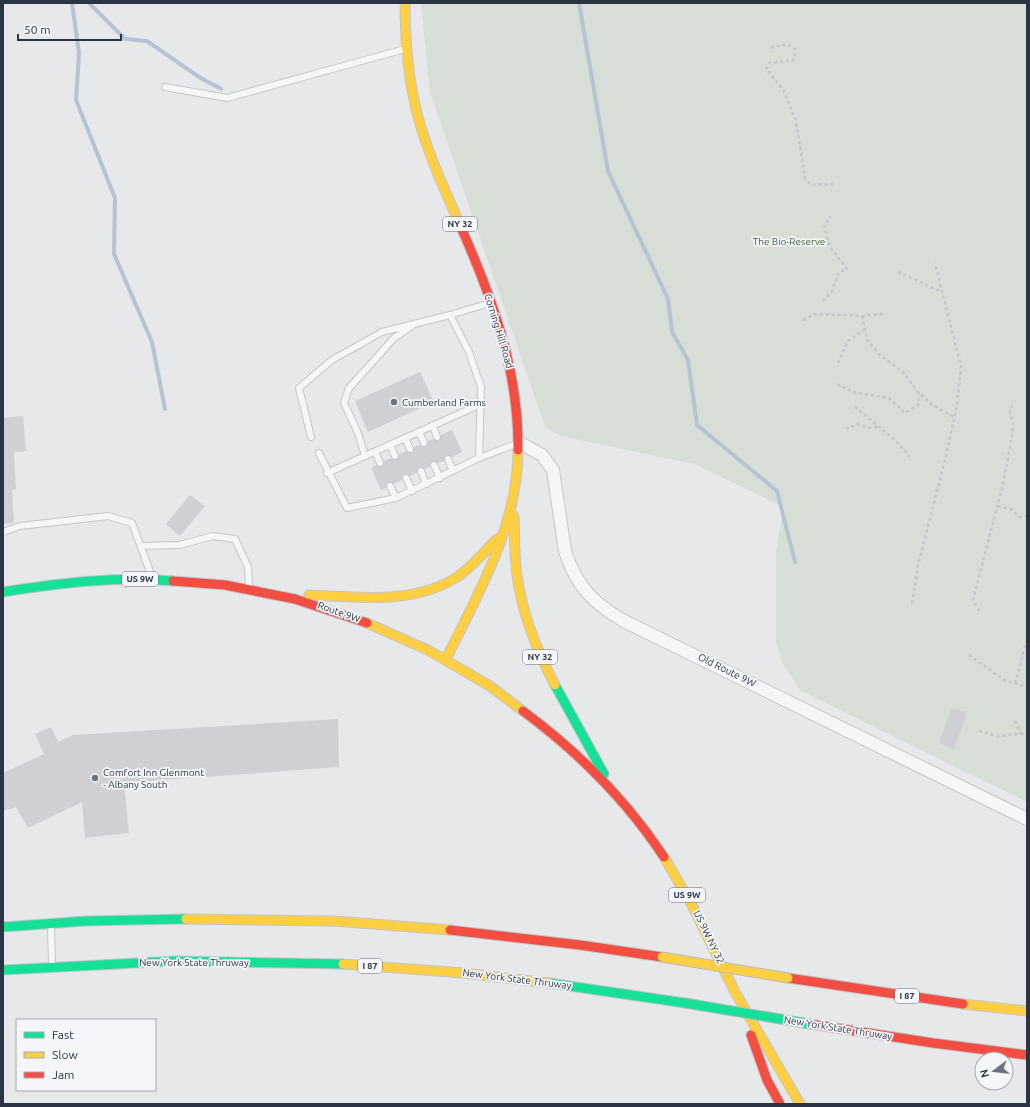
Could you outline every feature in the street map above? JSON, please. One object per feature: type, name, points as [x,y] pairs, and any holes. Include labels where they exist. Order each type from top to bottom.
[{"type":"main road","name":"Corning Hill Road","points":[[404,3],[406,48],[411,84],[424,136],[491,302],[507,353],[515,386],[520,443],[514,498],[505,530],[491,566],[446,659]]},
{"type":"main road","name":"NY 32","points":[[514,498],[517,572],[530,628],[552,681],[618,799]]},
{"type":"main road","points":[[277,595],[398,596],[426,591],[450,581],[461,574],[482,555],[505,530]]},
{"type":"main road","name":"Route 9W","points":[[3,592],[73,582],[152,579],[201,582],[277,595],[348,615],[413,642],[446,659],[487,684],[540,723],[587,766],[618,799]]},
{"type":"main road","name":"US 9W NY 32","points":[[618,799],[645,831],[681,884],[739,1000]]},
{"type":"main road","name":"I 87","points":[[3,927],[51,923],[219,918],[369,922],[519,936],[939,1001],[1027,1011]]},
{"type":"main road","name":"New York State Thruway","points":[[3,970],[120,963],[219,961],[367,965],[514,978],[685,1003],[933,1043],[1027,1055]]},
{"type":"main road","name":"US 9W","points":[[739,1000],[766,1080],[780,1104]]},
{"type":"main road","name":"US 9W","points":[[739,1000],[800,1104]]},
{"type":"street","name":"Old Route 9W","points":[[520,443],[542,455],[553,470],[565,551],[569,564],[575,578],[589,596],[603,609],[624,621],[1027,820]]},
{"type":"street","points":[[766,1080],[773,1104]]},
{"type":"lane","points":[[166,87],[227,98],[406,48]]},
{"type":"lane","points":[[311,437],[299,388],[332,360],[382,332],[450,315],[491,302]]},
{"type":"lane","points":[[450,315],[469,352],[481,387],[479,458]]},
{"type":"lane","points":[[365,456],[358,433],[344,403],[349,388],[394,338],[415,324]]},
{"type":"lane","points":[[327,473],[481,404]]},
{"type":"lane","points":[[433,426],[437,437]]},
{"type":"lane","points":[[419,432],[424,443]]},
{"type":"lane","points":[[405,438],[410,449]]},
{"type":"lane","points":[[319,453],[327,473],[347,508],[396,498],[479,458],[520,443]]},
{"type":"lane","points":[[390,445],[396,456]]},
{"type":"lane","points":[[375,452],[380,463]]},
{"type":"lane","points":[[448,459],[453,471]]},
{"type":"lane","points":[[434,465],[440,478]]},
{"type":"lane","points":[[421,472],[426,484]]},
{"type":"lane","points":[[406,478],[412,491]]},
{"type":"lane","points":[[390,486],[396,498]]},
{"type":"lane","points":[[3,532],[20,526],[108,516],[132,523],[152,579]]},
{"type":"lane","points":[[141,546],[178,545],[213,536],[235,540],[248,567],[249,589]]},
{"type":"lane","points":[[51,923],[52,966]]},
{"type":"path","points":[[771,48],[787,44],[794,49],[794,60],[769,63],[766,69],[783,89],[796,121],[804,178],[811,185],[836,184]]},
{"type":"path","points":[[823,301],[832,291],[839,272],[847,269],[830,247],[824,226],[831,216]]},
{"type":"path","points":[[912,603],[918,565],[946,456],[954,417],[961,366],[935,263]]},
{"type":"path","points":[[898,272],[942,292]]},
{"type":"path","points":[[803,320],[816,314],[862,316],[883,314]]},
{"type":"path","points":[[862,316],[867,340],[880,355],[904,373],[918,392],[931,404],[954,417]]},
{"type":"path","points":[[838,363],[848,341],[865,329]]},
{"type":"path","points":[[837,384],[853,392],[889,398],[905,413],[919,404],[918,392]]},
{"type":"path","points":[[979,611],[973,600],[998,506],[1012,435],[1013,423],[1010,412],[1014,402]]},
{"type":"path","points":[[855,407],[895,440],[910,457]]},
{"type":"path","points":[[846,429],[858,424],[868,428],[880,427]]},
{"type":"path","points":[[998,506],[1012,510],[1019,517],[1027,516]]},
{"type":"path","points":[[1015,683],[1027,639]]},
{"type":"path","points":[[969,655],[1004,680],[1027,687]]},
{"type":"path","points":[[1016,721],[1021,734]]},
{"type":"path","points":[[980,732],[997,736],[1027,733]]},
{"type":"green space","name":"The Bio-Reserve","points":[[421,3],[1027,3],[1027,802],[801,691],[783,664],[776,644],[776,550],[784,507],[694,464],[561,436],[545,427],[430,92]]},
{"type":"building","name":"Cumberland Farms","points":[[420,372],[434,402],[368,432],[355,401]]},
{"type":"building","points":[[23,416],[26,451],[14,452],[16,489],[12,490],[14,523],[3,524],[3,418]]},
{"type":"building","name":"Cumberland Farms","points":[[452,430],[462,452],[452,457],[446,455],[444,461],[438,463],[432,461],[430,467],[425,469],[419,467],[417,473],[410,476],[404,474],[402,480],[394,484],[388,482],[386,488],[381,490],[371,468],[376,465],[382,467],[384,461],[391,458],[397,460],[399,454],[406,451],[412,453],[414,447],[420,445],[426,447],[428,441],[433,439],[439,441],[441,435]]},
{"type":"building","points":[[190,495],[205,506],[180,536],[166,524]]},
{"type":"building","points":[[952,708],[967,712],[954,750],[939,743]]},
{"type":"building","name":"Comfort Inn Glenmont - Albany South","points":[[338,719],[339,767],[124,783],[129,833],[85,838],[82,802],[28,828],[16,807],[3,811],[3,773],[44,754],[35,734],[51,727],[58,742],[73,735]]},
{"type":"waterway","points":[[72,3],[79,53],[76,100],[115,198],[114,254],[152,342],[165,409]]},
{"type":"waterway","points":[[89,3],[125,39],[147,41],[199,77],[221,89]]},
{"type":"waterway","points":[[579,3],[608,171],[668,299],[672,332],[688,360],[697,425],[777,491],[795,562]]},
{"type":"traffic: fast","points":[[3,592],[88,581],[130,579],[173,581]]},
{"type":"traffic: fast","points":[[555,685],[604,774]]},
{"type":"traffic: fast","points":[[3,927],[86,921],[186,919]]},
{"type":"traffic: fast","points":[[3,970],[176,961],[343,964]]},
{"type":"traffic: fast","points":[[549,983],[685,1003]]},
{"type":"traffic: fast","points":[[685,1003],[810,1024]]},
{"type":"traffic: slow","points":[[405,3],[411,86],[417,113],[431,156],[460,225]]},
{"type":"traffic: slow","points":[[446,659],[483,583],[504,532],[516,478],[518,450]]},
{"type":"traffic: slow","points":[[514,516],[516,568],[526,618],[542,659],[555,685]]},
{"type":"traffic: slow","points":[[309,595],[366,598],[404,596],[422,592],[440,586],[457,577],[473,564],[497,539]]},
{"type":"traffic: slow","points":[[367,623],[428,650],[490,686],[523,711]]},
{"type":"traffic: slow","points":[[664,857],[692,905],[735,992],[800,1104]]},
{"type":"traffic: slow","points":[[186,919],[334,921],[450,930]]},
{"type":"traffic: slow","points":[[662,957],[788,978]]},
{"type":"traffic: slow","points":[[343,964],[463,973],[549,983]]},
{"type":"traffic: slow","points":[[963,1004],[1027,1011]]},
{"type":"traffic: jam","points":[[460,225],[493,307],[509,363],[514,391],[518,450]]},
{"type":"traffic: jam","points":[[173,581],[225,585],[295,599],[367,623]]},
{"type":"traffic: jam","points":[[523,711],[563,743],[600,778],[634,816],[664,857]]},
{"type":"traffic: jam","points":[[450,930],[580,945],[662,957]]},
{"type":"traffic: jam","points":[[788,978],[963,1004]]},
{"type":"traffic: jam","points":[[810,1024],[933,1043],[1027,1055]]},
{"type":"traffic: jam","points":[[751,1035],[767,1080],[780,1104]]},
{"type":"place","name":"Cumberland Farms","points":[[394,402]]},
{"type":"place","name":"Comfort Inn Glenmont - Albany South","points":[[95,778]]}]
